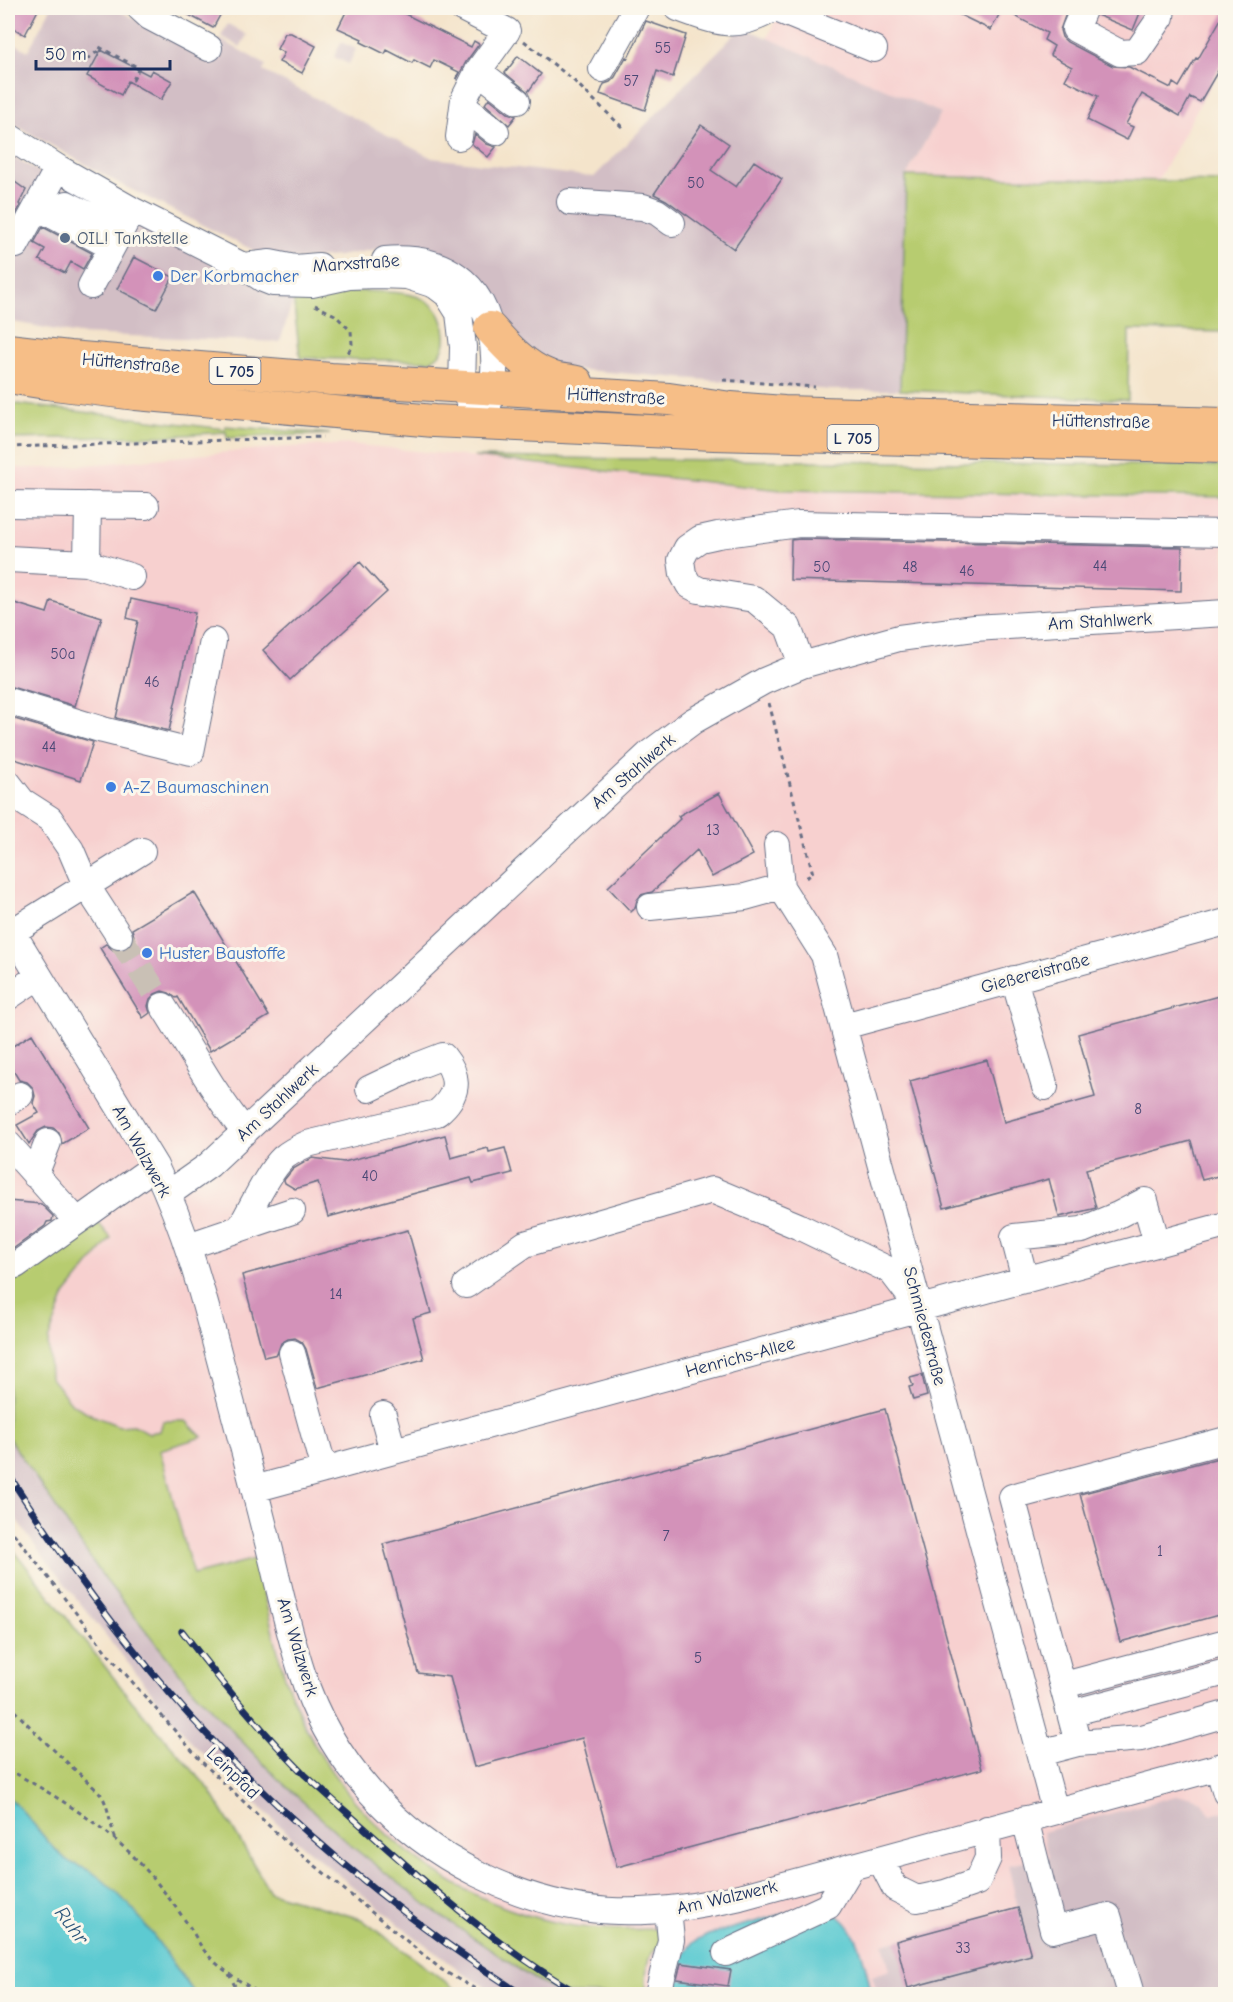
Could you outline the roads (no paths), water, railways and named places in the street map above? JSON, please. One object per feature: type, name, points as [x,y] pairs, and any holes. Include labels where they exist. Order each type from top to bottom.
[{"type":"main road","name":"L 705","points":[[490,328],[529,366],[549,377],[669,399]]},
{"type":"main road","name":"Hüttenstraße","points":[[8,350],[331,379],[669,399],[731,408],[831,414],[1226,424]]},
{"type":"main road","name":"Hüttenstraße","points":[[8,377],[136,394],[424,420],[725,435],[1226,447]]},
{"type":"street","points":[[140,8],[150,17],[209,48]]},
{"type":"street","points":[[459,137],[463,106],[478,71],[507,31],[462,8]]},
{"type":"street","points":[[602,69],[636,8]]},
{"type":"street","points":[[678,8],[726,24],[747,21],[774,8],[874,49]]},
{"type":"street","points":[[1084,8],[1075,28],[1120,53],[1137,52],[1161,17],[1162,8]]},
{"type":"street","points":[[478,71],[517,101]]},
{"type":"street","points":[[463,106],[496,132]]},
{"type":"street","name":"Marxstraße","points":[[8,136],[58,168],[121,229],[243,266],[273,283],[312,284],[349,276],[376,275],[406,276],[435,285],[447,294],[459,313],[463,347],[462,388],[481,423]]},
{"type":"street","points":[[16,245],[58,168]]},
{"type":"street","points":[[41,200],[121,229],[91,286]]},
{"type":"street","points":[[570,202],[643,207],[657,212],[672,223]]},
{"type":"street","name":"Marxstraße","points":[[243,266],[270,263],[295,267],[401,258],[430,262],[452,271],[469,286],[482,304],[493,337],[495,365],[493,390],[481,423]]},
{"type":"street","points":[[8,504],[146,506]]},
{"type":"street","points":[[87,563],[88,505]]},
{"type":"street","points":[[802,665],[788,627],[754,599],[699,590],[689,585],[683,574],[681,560],[687,548],[700,539],[718,535],[799,524],[1226,533]]},
{"type":"street","points":[[8,559],[87,563],[132,577]]},
{"type":"street","name":"Am Stahlwerk","points":[[168,1194],[209,1166],[650,753],[693,721],[764,681],[802,665],[899,638],[974,628],[1226,613]]},
{"type":"street","points":[[8,701],[103,730],[191,752],[213,641]]},
{"type":"street","points":[[8,783],[22,801],[50,819],[71,850],[86,885],[119,936]]},
{"type":"street","points":[[650,907],[745,897],[781,887],[777,845]]},
{"type":"street","points":[[10,928],[142,851]]},
{"type":"street","name":"Schmiedestraße","points":[[781,887],[824,955],[1055,1811]]},
{"type":"street","name":"Gießereistraße","points":[[844,1026],[1226,922]]},
{"type":"street","name":"Am Walzwerk","points":[[10,928],[155,1166],[168,1194],[188,1246],[302,1674],[329,1733],[352,1770],[385,1808],[411,1833],[455,1863],[506,1888],[558,1905],[611,1912],[666,1925],[731,1899],[1222,1766]]},
{"type":"street","points":[[9,996],[39,976]]},
{"type":"street","points":[[1014,979],[1045,1087]]},
{"type":"street","points":[[163,1006],[195,1060],[228,1110],[246,1132]]},
{"type":"street","points":[[240,1228],[275,1168],[294,1150],[307,1144],[437,1113],[450,1102],[456,1086],[451,1066],[443,1056],[369,1089]]},
{"type":"street","points":[[35,1175],[48,1142]]},
{"type":"street","points":[[8,1144],[77,1221]]},
{"type":"street","points":[[8,1266],[16,1265],[155,1166]]},
{"type":"street","points":[[466,1285],[525,1244],[712,1190],[798,1226],[891,1271],[920,1308]]},
{"type":"street","points":[[1025,1280],[1014,1237],[1082,1230],[1145,1201],[1157,1243]]},
{"type":"street","points":[[188,1246],[292,1211]]},
{"type":"street","name":"Henrichs-Allee","points":[[254,1489],[1226,1225]]},
{"type":"street","points":[[292,1353],[324,1470]]},
{"type":"street","points":[[383,1415],[393,1451]]},
{"type":"street","points":[[1078,1743],[1012,1497],[1226,1440]]},
{"type":"street","points":[[999,1606],[1038,1595]]},
{"type":"street","points":[[1064,1685],[1226,1642]]},
{"type":"street","points":[[1071,1713],[1226,1672]]},
{"type":"street","points":[[1040,1754],[1078,1743],[1142,1738],[1226,1714]]},
{"type":"street","points":[[1222,1766],[1226,1793]]},
{"type":"street","points":[[1025,1819],[1053,1929],[1108,1916],[1131,1995]]},
{"type":"street","points":[[880,1859],[895,1888],[917,1899],[945,1893],[977,1882],[988,1858],[987,1829]]},
{"type":"street","points":[[726,1953],[828,1906],[852,1866]]},
{"type":"street","points":[[658,1995],[671,1940],[666,1925]]},
{"type":"water","name":"Ruhr","points":[[8,1797],[59,1853],[70,1862],[92,1872],[122,1898],[136,1913],[195,1994],[8,1994]]},
{"type":"water","points":[[808,1907],[833,1913],[847,1924],[862,1952],[872,1994],[675,1994],[678,1963],[692,1943],[708,1935]]},
{"type":"tunnel","points":[[119,936],[163,1006]]},
{"type":"railway","points":[[8,1474],[49,1536],[116,1627],[163,1686],[225,1754],[345,1865],[431,1932],[521,1994]]},
{"type":"railway","points":[[182,1631],[241,1705],[305,1775],[437,1892],[506,1946],[579,1994]]},
{"type":"place","name":"OIL! Tankstelle","points":[[65,238]]},
{"type":"place","name":"Der Korbmacher","points":[[158,276]]},
{"type":"place","name":"A-Z Baumaschinen","points":[[111,787]]},
{"type":"place","name":"Huster Baustoffe","points":[[147,953]]}]
